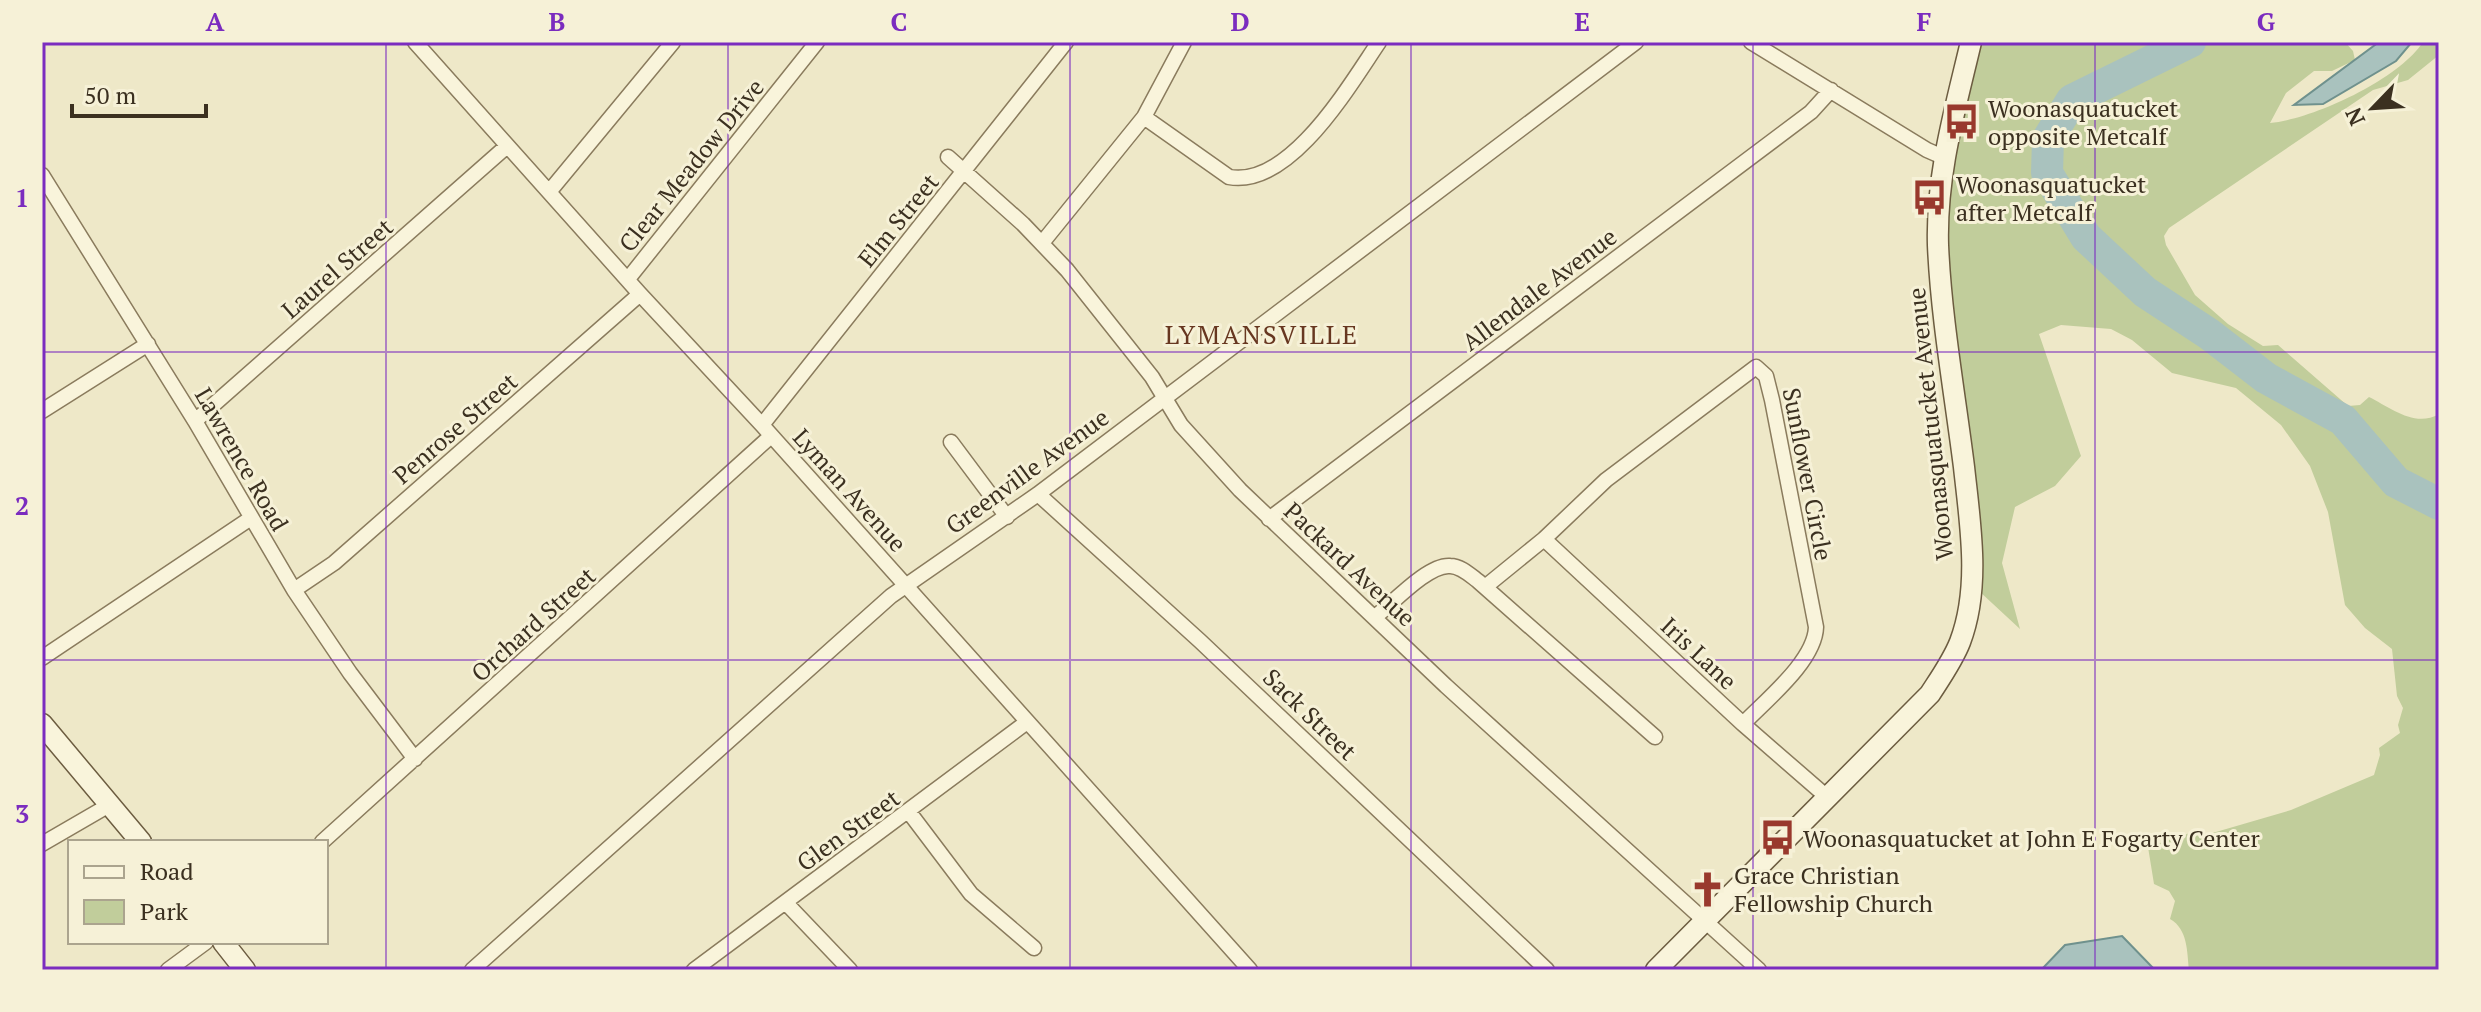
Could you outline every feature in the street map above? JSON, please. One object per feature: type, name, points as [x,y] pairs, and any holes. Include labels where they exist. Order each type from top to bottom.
[{"type":"street","name":"Lyman Avenue","points":[[415,42],[1250,970]]},
{"type":"street","points":[[549,192],[673,42]]},
{"type":"street","name":"Clear Meadow Drive","points":[[628,279],[817,42]]},
{"type":"street","name":"Elm Street","points":[[767,430],[1066,42]]},
{"type":"street","points":[[1042,243],[1144,117],[1184,42]]},
{"type":"street","points":[[1144,117],[1229,177],[1251,178],[1273,169],[1290,157],[1354,79],[1379,42]]},
{"type":"street","name":"Greenville Avenue","points":[[472,970],[906,585],[1038,494],[1636,42]]},
{"type":"street","points":[[1751,42],[1770,47],[1831,90],[1943,157]]},
{"type":"street","name":"Woonasquatucket Avenue","points":[[1656,970],[1930,694],[1953,655],[1965,622],[1972,567],[1969,511],[1939,258],[1939,187],[1943,157],[1971,42]]},
{"type":"street","name":"Allendale Avenue","points":[[1269,519],[1811,112],[1831,90]]},
{"type":"street","name":"Laurel Street","points":[[195,421],[507,146]]},
{"type":"street","name":"Packard Avenue","points":[[948,157],[1067,270],[1152,377],[1181,425],[1269,519],[1446,686],[1759,970]]},
{"type":"street","name":"Lawrence Road","points":[[42,175],[195,421],[294,590],[350,673],[415,759]]},
{"type":"street","name":"Penrose Street","points":[[294,590],[334,563],[640,294]]},
{"type":"street","points":[[42,411],[148,344]]},
{"type":"street","name":"Sunflower Circle","points":[[1485,587],[1544,539],[1606,480],[1756,367],[1766,376],[1814,612],[1816,639],[1800,664],[1743,724]]},
{"type":"street","name":"Orchard Street","points":[[324,840],[767,430]]},
{"type":"street","points":[[951,442],[1007,517]]},
{"type":"street","name":"Sack Street","points":[[1038,494],[1200,641],[1547,970]]},
{"type":"street","points":[[42,658],[251,518]]},
{"type":"street","name":"Iris Lane","points":[[1544,539],[1743,724],[1827,797]]},
{"type":"street","points":[[1375,617],[1423,577],[1441,566],[1453,565],[1485,587],[1655,737]]},
{"type":"street","name":"Glen Street","points":[[694,970],[1027,722]]},
{"type":"street","points":[[42,724],[139,840]]},
{"type":"street","points":[[42,844],[111,804]]},
{"type":"street","points":[[909,812],[971,894],[1034,948]]},
{"type":"street","points":[[786,903],[850,970]]},
{"type":"street","points":[[168,970],[203,944]]},
{"type":"street","points":[[225,944],[245,970]]},
{"type":"green space","points":[[1973,42],[2345,42],[2353,51],[2355,60],[2332,71],[2314,71],[2286,93],[2270,123],[2309,114],[2354,95],[2395,70],[2423,42],[2439,42],[2439,55],[2408,80],[2373,90],[2169,228],[2164,236],[2166,245],[2195,295],[2228,324],[2263,346],[2278,345],[2348,406],[2360,405],[2369,397],[2412,418],[2430,418],[2439,414],[2439,970],[2189,970],[2183,935],[2170,919],[2175,901],[2169,891],[2154,884],[2148,847],[2196,831],[2209,834],[2291,810],[2374,775],[2379,748],[2400,733],[2398,725],[2403,708],[2397,696],[2392,649],[2365,628],[2345,605],[2328,512],[2310,466],[2281,425],[2236,388],[2172,373],[2132,340],[2111,329],[2061,325],[2039,334],[2081,456],[2055,486],[2015,507],[2002,563],[2020,629],[1979,591],[1946,306],[1949,150]]},
{"type":"water","points":[[2379,42],[2412,42],[2396,61],[2323,104],[2294,105]]},
{"type":"water","points":[[2122,936],[2155,970],[2041,970],[2065,945]]},
{"type":"waterway","points":[[2190,42],[2072,100],[2048,139],[2047,173],[2086,237],[2145,292],[2209,334],[2266,378],[2343,420],[2396,482],[2439,504]]},
{"type":"place","name":"Woonasquatucket opposite Metcalf","points":[[1962,122]]},
{"type":"place","name":"Woonasquatucket after Metcalf","points":[[1930,198]]},
{"type":"place","name":"Woonasquatucket at John E Fogarty Center","points":[[1777,838]]},
{"type":"place","name":"Grace Christian Fellowship Church","points":[[1708,889]]},
{"type":"district","name":"LYMANSVILLE","points":[[1262,334]]}]
